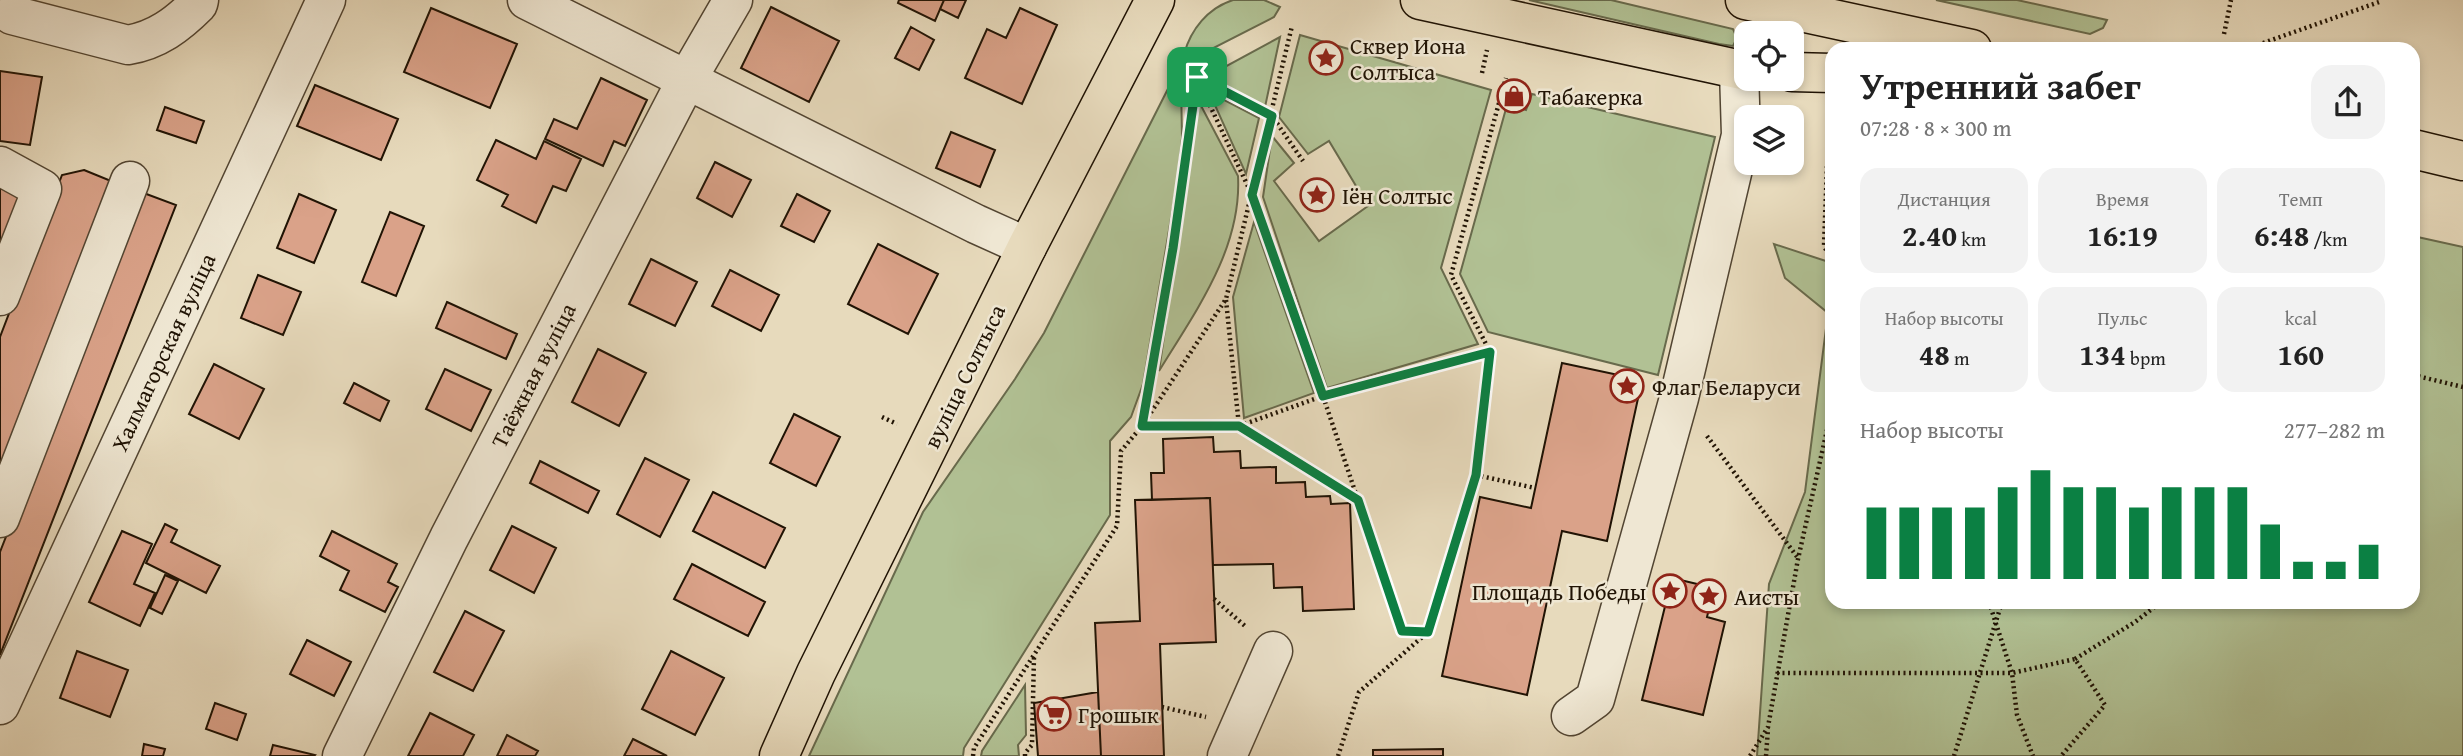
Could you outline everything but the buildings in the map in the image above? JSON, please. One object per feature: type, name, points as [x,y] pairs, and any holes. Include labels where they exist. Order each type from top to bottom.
[{"type":"main road","name":"вуліца Солтыса","points":[[779,756],[817,673],[1027,247],[1155,0]]},
{"type":"main road","points":[[1420,0],[1734,69]]},
{"type":"main road","points":[[1745,0],[1940,42]]},
{"type":"main road","points":[[1804,72],[1825,73]]},
{"type":"main road","points":[[2420,151],[2463,161]]},
{"type":"street","points":[[9,9],[128,46],[147,41],[172,28],[200,0]]},
{"type":"street","name":"Халмагорская вуліца","points":[[0,705],[326,0]]},
{"type":"street","points":[[527,0],[686,81],[1027,247]]},
{"type":"street","name":"Таёжная вуліца","points":[[342,756],[449,538],[686,81],[733,0]]},
{"type":"street","points":[[1571,716],[1595,699],[1679,398],[1741,135],[1742,91]]},
{"type":"street","points":[[0,166],[42,189],[0,296]]},
{"type":"street","points":[[0,518],[130,181]]},
{"type":"street","points":[[1227,756],[1273,651]]},
{"type":"path","points":[[2224,34],[2231,0]]},
{"type":"path","points":[[2368,0],[2379,1]]},
{"type":"path","points":[[2266,42],[2379,1]]},
{"type":"path","points":[[973,756],[974,748],[1117,526],[1121,451],[1142,426],[1226,299],[1292,26]]},
{"type":"path","points":[[1197,77],[1272,116],[1303,161]]},
{"type":"path","points":[[1197,77],[1252,195],[1402,631],[1428,632]]},
{"type":"path","points":[[1142,426],[1173,248],[1197,77]]},
{"type":"path","points":[[1338,756],[1359,692],[1428,632],[1476,475],[1490,352],[1451,275],[1506,78]]},
{"type":"path","points":[[1825,219],[1825,248]]},
{"type":"path","points":[[1226,299],[1239,426]]},
{"type":"path","points":[[1142,426],[1239,426],[1323,396],[1490,352]]},
{"type":"path","points":[[2420,377],[2463,387]]},
{"type":"path","points":[[1679,398],[1798,559]]},
{"type":"path","points":[[1239,426],[1358,500]]},
{"type":"path","points":[[1766,756],[1768,727],[1798,559],[1825,439]]},
{"type":"path","points":[[1476,475],[1535,488]]},
{"type":"path","points":[[1991,609],[2012,673],[2017,715],[2033,756]]},
{"type":"path","points":[[1954,756],[1999,609]]},
{"type":"path","points":[[1777,673],[2012,673],[2075,659],[2152,609]]},
{"type":"path","points":[[1025,756],[1025,752],[1032,745],[1034,655]]},
{"type":"path","points":[[2061,756],[2105,705],[2075,659]]},
{"type":"path","points":[[1749,756],[1768,727]]},
{"type":"green space","points":[[1233,0],[1264,0],[1280,7],[1274,17],[1196,57],[1184,54],[1191,36],[1208,14]]},
{"type":"green space","points":[[1529,0],[1611,0],[1733,29],[1733,46]]},
{"type":"green space","points":[[1936,0],[2017,0],[2107,20],[2103,28],[2090,34]]},
{"type":"green space","points":[[1300,35],[1491,90],[1441,268],[1478,344],[1327,388],[1263,197],[1272,136],[1294,163],[1274,181],[1319,241],[1368,206],[1329,141],[1308,154],[1279,117]]},
{"type":"green space","points":[[1280,37],[1265,107],[1208,76]]},
{"type":"green space","points":[[1174,77],[1181,81],[1182,138],[1178,177],[1143,384],[1131,417],[1110,441],[1110,515],[964,748],[963,756],[809,756],[923,512],[1044,333]]},
{"type":"green space","points":[[1209,92],[1259,118],[1246,174]]},
{"type":"green space","points":[[1532,94],[1715,137],[1658,375],[1488,332],[1460,274],[1507,105],[1526,110]]},
{"type":"green space","points":[[1198,100],[1238,176],[1237,203],[1232,229],[1214,279],[1159,371]]},
{"type":"green space","points":[[1254,222],[1314,393],[1244,418],[1233,297]]},
{"type":"green space","points":[[2420,238],[2463,247],[2463,756],[1757,756],[1769,584],[1805,492],[1825,336],[1825,609],[2420,609]]},
{"type":"green space","points":[[1774,244],[1825,261],[1825,311],[1785,278]]},
{"type":"green space","points":[[1025,685],[1026,735],[1018,745],[1019,756],[981,756],[982,751]]},
{"type":"place","name":"Сквер Иона Солтыса","points":[[1326,58]]},
{"type":"place","name":"Табакерка","points":[[1514,96]]},
{"type":"place","name":"Іён Солтыс","points":[[1317,195]]},
{"type":"place","name":"Флаг Беларуси","points":[[1627,386]]},
{"type":"place","name":"Площадь Победы","points":[[1670,591]]},
{"type":"place","name":"Аисты","points":[[1709,596]]},
{"type":"place","name":"Грошык","points":[[1054,714]]},
{"type":"route","points":[[1197,77],[1272,116],[1252,195],[1323,396],[1490,352],[1476,475],[1428,632],[1402,631],[1358,500],[1239,426],[1142,426],[1173,248],[1197,77]]}]
